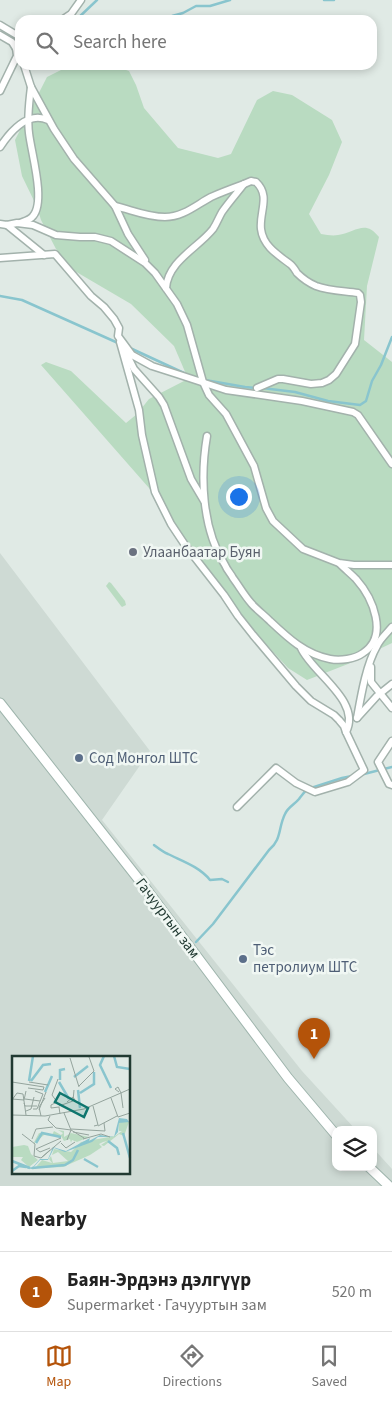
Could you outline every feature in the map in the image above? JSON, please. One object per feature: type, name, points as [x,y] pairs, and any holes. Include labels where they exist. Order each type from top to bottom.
[{"type":"main road","name":"Гачууртын зам","points":[[0,703],[147,890],[288,1078],[332,1129]]},
{"type":"main road","points":[[373,1171],[388,1186]]},
{"type":"street","points":[[70,15],[81,0]]},
{"type":"street","points":[[0,25],[15,34]]},
{"type":"street","points":[[0,35],[15,46]]},
{"type":"street","points":[[0,91],[15,60]]},
{"type":"street","points":[[26,70],[31,87],[74,159],[115,206],[134,245],[177,304],[187,325],[203,382],[209,395],[226,414],[254,466],[266,508],[273,521],[303,549],[339,563],[392,565]]},
{"type":"street","points":[[3,225],[17,223],[32,217],[36,212],[39,199],[29,136],[28,104],[31,87]]},
{"type":"street","points":[[0,147],[17,126],[36,118],[50,121]]},
{"type":"street","points":[[115,206],[143,215],[175,216],[212,197],[251,181],[256,182],[263,190],[265,199],[261,229],[265,242],[272,250],[290,264],[301,276],[317,287],[358,293],[360,295],[361,302],[355,344],[336,374],[322,383],[311,384],[278,379],[257,388]]},
{"type":"street","points":[[166,289],[167,279],[176,265],[212,229],[227,205],[244,184]]},
{"type":"street","points":[[17,223],[33,226],[56,235],[80,238],[95,237],[111,241],[145,263],[155,273]]},
{"type":"street","points":[[3,225],[44,255]]},
{"type":"street","points":[[0,258],[55,254],[91,296],[114,319],[119,328],[119,339],[139,410],[142,435],[156,492],[171,524],[185,545],[224,594],[238,616],[296,686],[311,701],[334,715],[344,726],[364,770],[348,782],[315,792],[276,768],[237,807]]},
{"type":"street","points":[[119,339],[132,355],[139,360],[163,370],[226,390],[302,400],[353,412],[358,415],[392,464]]},
{"type":"street","points":[[119,339],[134,369],[164,405],[191,479],[204,503]]},
{"type":"street","points":[[207,436],[204,456],[204,503],[211,532],[224,565],[251,603],[301,648],[323,657],[337,660],[360,655],[371,648],[377,633],[371,602],[357,580],[339,563]]},
{"type":"street","points":[[357,718],[371,658],[377,645],[392,627]]},
{"type":"street","points":[[377,645],[392,636]]},
{"type":"street","points":[[301,648],[305,656],[342,698],[347,710],[350,726],[346,732]]},
{"type":"street","points":[[371,658],[371,682],[392,708]]},
{"type":"street","points":[[346,732],[357,718],[392,684]]},
{"type":"street","points":[[392,741],[378,762],[389,784],[392,784]]},
{"type":"shaded area","points":[[0,553],[150,751],[102,820],[302,1071],[352,1126],[332,1126],[332,1171],[377,1171],[377,1152],[392,1169],[392,1186],[0,1186]]},
{"type":"green space","points":[[61,70],[129,71],[144,108],[178,148],[218,158],[231,154],[257,100],[273,91],[292,95],[332,120],[342,142],[329,175],[309,214],[321,234],[336,235],[365,228],[374,232],[379,237],[367,286],[364,340],[392,362],[392,643],[348,664],[307,680],[288,668],[229,604],[199,564],[149,488],[41,365],[46,362],[71,371],[126,423],[137,414],[149,399],[184,381],[186,374],[174,346],[131,304],[73,270],[56,249],[41,220],[22,176],[15,140],[47,77]]},
{"type":"green space","points":[[109,582],[125,601],[126,605],[122,607],[106,586]]},
{"type":"waterway","points":[[81,15],[97,0]]},
{"type":"waterway","points":[[176,15],[196,6],[210,6],[230,0]]},
{"type":"waterway","points":[[324,0],[334,0]]},
{"type":"waterway","points":[[0,296],[22,300],[118,343]]},
{"type":"waterway","points":[[262,388],[295,392],[328,401],[360,405],[366,401],[372,381],[381,365],[392,337]]},
{"type":"waterway","points":[[130,348],[184,373]]},
{"type":"waterway","points":[[205,380],[257,388]]},
{"type":"waterway","points":[[360,775],[392,767]]},
{"type":"waterway","points":[[311,788],[352,776]]},
{"type":"waterway","points":[[196,942],[213,924],[276,842],[286,812],[306,790]]},
{"type":"waterway","points":[[154,845],[196,868],[210,880],[222,879],[228,882]]},
{"type":"place","name":"Улаанбаатар Буян","points":[[133,552]]},
{"type":"place","name":"Сод Монгол ШТС","points":[[79,758]]},
{"type":"place","name":"Тэс петролиум ШТС","points":[[243,959]]},
{"type":"place","name":"Баян-Эрдэнэ дэлгүүр","points":[[314,1059]]}]
